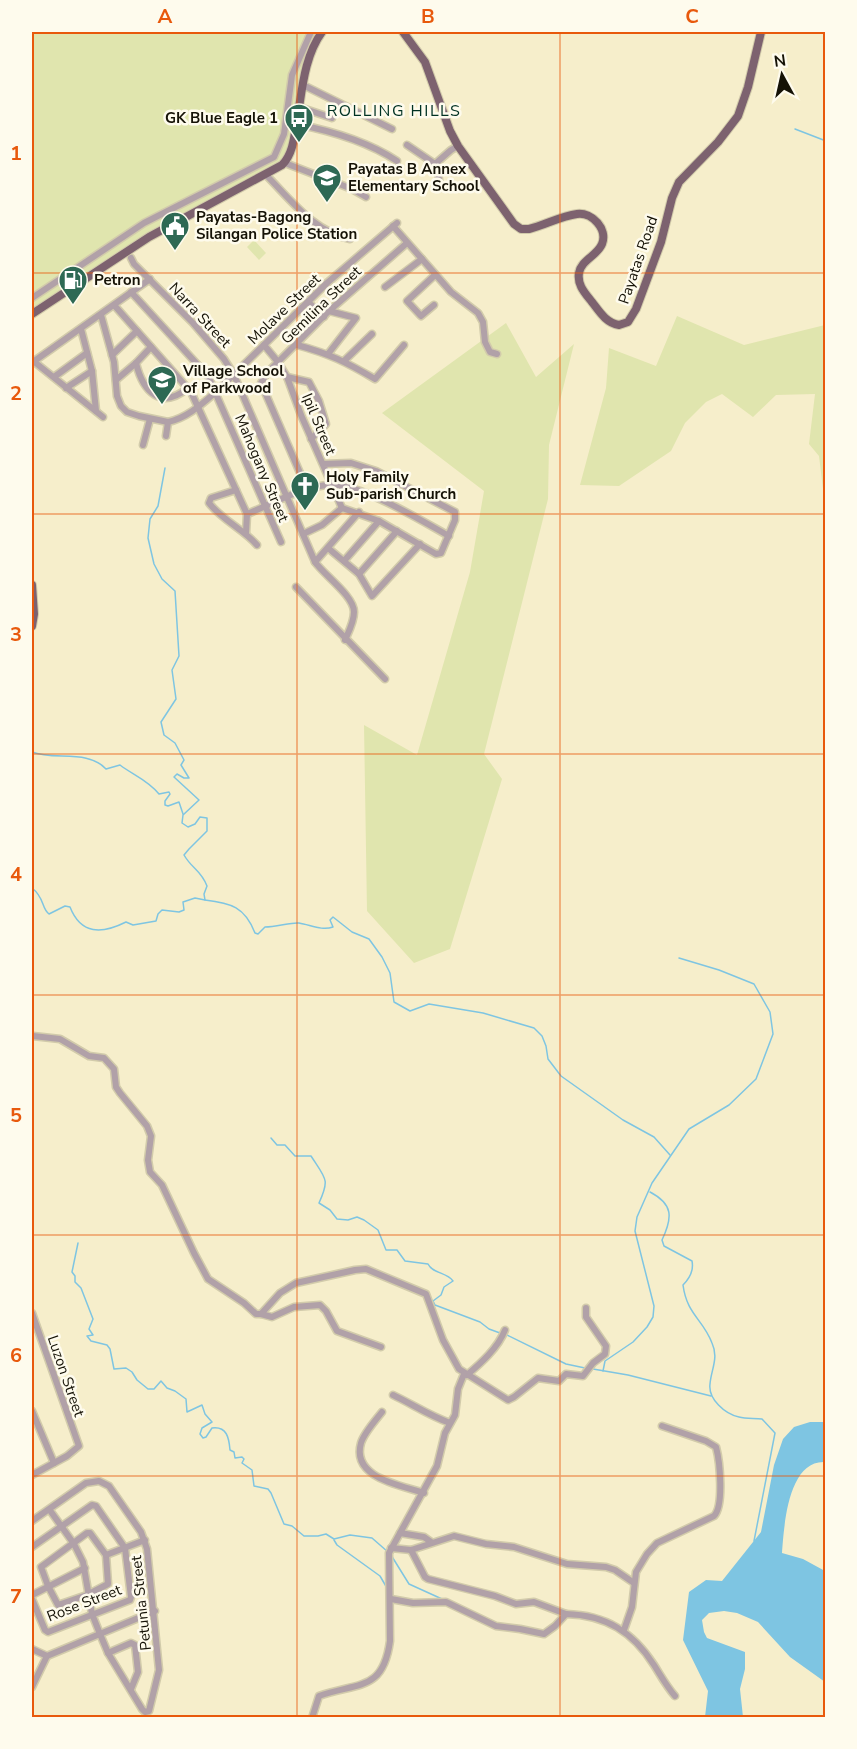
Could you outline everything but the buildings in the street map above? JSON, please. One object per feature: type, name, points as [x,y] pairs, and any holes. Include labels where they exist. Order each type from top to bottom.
[{"type":"main road","points":[[32,314],[164,228],[285,163],[297,124],[310,55],[322,32]]},
{"type":"main road","name":"Payatas Road","points":[[403,32],[425,62],[450,131],[458,146],[517,227],[532,228],[580,213],[594,219],[602,230],[603,240],[580,270],[579,282],[605,318],[614,324],[624,324],[632,318],[639,303],[661,242],[676,187],[728,131],[738,116],[748,87],[761,32]]},
{"type":"main road","points":[[32,585],[34,614],[32,626]]},
{"type":"street","points":[[32,298],[144,223],[274,157],[284,134],[292,75],[311,32]]},
{"type":"street","points":[[303,84],[392,129]]},
{"type":"street","points":[[299,107],[332,118]]},
{"type":"street","points":[[297,124],[331,131],[378,148],[398,161]]},
{"type":"street","points":[[407,145],[437,164]]},
{"type":"street","points":[[437,164],[458,146]]},
{"type":"street","points":[[285,163],[352,189],[366,197]]},
{"type":"street","points":[[437,164],[440,188]]},
{"type":"street","points":[[266,175],[322,228],[336,236],[350,239]]},
{"type":"street","name":"Molave Street","points":[[168,422],[177,420],[198,408],[363,250],[395,224],[407,243]]},
{"type":"street","points":[[407,243],[451,292],[478,313],[483,322],[485,342],[490,352],[497,354]]},
{"type":"street","name":"Gemilina Street","points":[[307,489],[261,383],[278,362],[329,311],[407,243]]},
{"type":"street","name":"Narra Street","points":[[126,251],[133,263],[216,350],[234,375],[315,562],[354,608],[353,620],[345,640]]},
{"type":"street","points":[[385,288],[422,259]]},
{"type":"street","points":[[434,305],[421,316],[407,301],[435,275]]},
{"type":"street","points":[[104,417],[32,361],[150,279]]},
{"type":"street","name":"Mahogany Street","points":[[131,292],[208,376],[281,542]]},
{"type":"street","points":[[308,302],[324,317]]},
{"type":"street","points":[[114,305],[188,388],[247,514],[246,533]]},
{"type":"street","points":[[328,354],[356,318],[329,311]]},
{"type":"street","points":[[100,315],[112,355],[117,396],[121,406],[127,412],[168,422],[166,436]]},
{"type":"street","points":[[81,329],[92,371],[96,411]]},
{"type":"street","points":[[112,355],[137,331]]},
{"type":"street","points":[[344,361],[372,334]]},
{"type":"street","name":"Ipil Street","points":[[264,345],[287,377],[311,439],[342,508]]},
{"type":"street","points":[[297,345],[344,361],[375,380],[404,345]]},
{"type":"street","points":[[116,380],[151,347]]},
{"type":"street","points":[[54,377],[87,353]]},
{"type":"street","points":[[136,363],[140,380],[150,393],[170,399],[188,388]]},
{"type":"street","points":[[66,388],[92,371]]},
{"type":"street","points":[[287,377],[309,382],[319,401],[326,424],[311,439]]},
{"type":"street","points":[[143,445],[150,419]]},
{"type":"street","points":[[303,534],[322,525],[342,508],[359,512],[379,521],[436,554],[440,554],[449,536],[456,513],[376,471],[351,463],[323,464]]},
{"type":"street","points":[[247,514],[307,489],[331,484],[395,506],[449,536]]},
{"type":"street","points":[[236,490],[211,498],[209,503],[257,545]]},
{"type":"street","points":[[315,562],[359,512]]},
{"type":"street","points":[[344,561],[379,521]]},
{"type":"street","points":[[358,574],[397,531]]},
{"type":"street","points":[[328,548],[358,574],[372,596],[420,544]]},
{"type":"street","points":[[296,587],[385,679]]},
{"type":"street","points":[[33,1036],[65,1041],[89,1056],[104,1058],[114,1069],[116,1087],[147,1126],[151,1136],[148,1160],[150,1172],[162,1185],[208,1280],[244,1303],[256,1314],[273,1317],[294,1307],[320,1305],[337,1331],[381,1347]]},
{"type":"street","points":[[261,1314],[280,1293],[296,1283],[366,1269],[426,1294],[442,1340],[465,1375],[508,1400],[538,1378],[559,1382],[568,1374],[583,1376],[605,1354],[607,1350],[601,1337],[586,1317],[586,1308]]},
{"type":"street","name":"Luzon Street","points":[[32,1313],[79,1446],[54,1463]]},
{"type":"street","points":[[312,1718],[319,1696],[360,1685],[371,1680],[382,1669],[389,1651],[391,1599],[389,1558],[391,1548],[438,1466],[446,1433],[455,1414],[458,1389],[465,1375],[482,1363],[501,1339],[505,1330]]},
{"type":"street","points":[[393,1395],[450,1423]]},
{"type":"street","points":[[32,1411],[54,1463],[32,1475]]},
{"type":"street","points":[[382,1412],[361,1443],[359,1452],[362,1464],[369,1472],[423,1493]]},
{"type":"street","points":[[624,1630],[632,1607],[636,1572],[652,1547],[714,1516],[719,1509],[719,1466],[716,1447],[706,1441],[662,1426]]},
{"type":"street","name":"Petunia Street","points":[[32,1521],[86,1483],[99,1481],[109,1486],[145,1540],[155,1611],[159,1670],[149,1711],[145,1712],[142,1709],[131,1689]]},
{"type":"street","name":"Rose Street","points":[[32,1547],[94,1505],[125,1548],[131,1599],[46,1631],[32,1597]]},
{"type":"street","points":[[49,1509],[74,1544],[85,1568],[87,1595],[92,1614],[108,1653],[131,1689]]},
{"type":"street","points":[[87,1533],[90,1533],[106,1555],[108,1584],[87,1595],[58,1605],[48,1586],[42,1565],[87,1533]]},
{"type":"street","points":[[400,1533],[424,1537],[431,1542]]},
{"type":"street","points":[[391,1548],[411,1550],[454,1536],[486,1544],[505,1545],[562,1563],[606,1567],[634,1583]]},
{"type":"street","points":[[106,1555],[145,1540]]},
{"type":"street","points":[[411,1550],[428,1579],[516,1604],[534,1602],[566,1614],[598,1618],[624,1630],[654,1664],[675,1696]]},
{"type":"street","points":[[32,1597],[48,1586],[85,1568]]},
{"type":"street","points":[[391,1599],[413,1603],[446,1602],[496,1626],[544,1634],[566,1614]]},
{"type":"street","points":[[32,1687],[47,1656],[155,1611]]},
{"type":"street","points":[[108,1653],[131,1643],[135,1645],[138,1672],[131,1689]]},
{"type":"street","points":[[32,1649],[47,1656]]},
{"type":"green space","points":[[32,32],[320,32],[310,55],[286,161],[68,283],[56,297],[32,314]]},
{"type":"green space","points":[[254,240],[266,253],[259,260],[247,247]]},
{"type":"green space","points":[[677,316],[744,345],[825,325],[825,489],[823,489],[819,456],[809,444],[815,394],[776,395],[753,417],[722,394],[706,402],[685,423],[671,451],[619,486],[580,485],[606,388],[609,348],[656,366]]},
{"type":"green space","points":[[506,323],[536,377],[574,344],[549,445],[548,499],[484,754],[502,779],[450,949],[414,963],[367,911],[364,725],[417,755],[470,572],[484,491],[382,413]]},
{"type":"water","points":[[810,1422],[825,1422],[825,1462],[813,1464],[803,1472],[796,1483],[790,1497],[784,1527],[782,1553],[803,1559],[825,1571],[825,1682],[790,1657],[758,1622],[737,1613],[724,1611],[709,1613],[702,1620],[707,1638],[745,1652],[745,1669],[740,1689],[743,1717],[705,1717],[708,1691],[683,1640],[689,1592],[706,1580],[722,1581],[761,1532],[774,1465],[783,1439],[794,1427]]},
{"type":"waterway","points":[[795,129],[826,141]]},
{"type":"waterway","points":[[165,468],[158,506],[150,519],[148,538],[154,564],[162,579],[175,591],[179,656],[172,670],[176,699],[161,722],[164,735],[175,743],[184,760],[181,765],[189,778],[177,774],[174,777],[199,800],[183,815],[182,823],[188,827],[195,824],[200,817],[207,818],[207,831],[184,855],[205,881],[207,886],[204,894],[205,900],[236,908],[247,917],[255,933],[258,934],[265,927],[296,923],[329,928],[333,927],[330,920],[333,917],[352,932],[369,939],[382,957],[390,973],[394,1002],[410,1011],[429,1004],[483,1013],[534,1028],[542,1036],[548,1059],[561,1076],[623,1120],[654,1137],[670,1155]]},
{"type":"waterway","points":[[32,752],[50,756],[90,759],[106,769],[120,765],[145,781],[159,794],[169,792],[165,805],[179,802],[183,814]]},
{"type":"waterway","points":[[32,888],[39,895],[49,914],[65,906],[70,907],[80,923],[93,930],[109,929],[126,922],[133,925],[156,921],[162,910],[179,912],[184,910],[183,902],[195,898],[205,900]]},
{"type":"waterway","points":[[603,1371],[605,1361],[633,1342],[653,1317],[654,1306],[635,1231],[637,1217],[652,1183],[689,1129],[729,1105],[756,1079],[773,1034],[770,1012],[754,984],[679,958]]},
{"type":"waterway","points":[[271,1138],[277,1145],[285,1145],[295,1156],[311,1156],[325,1179],[319,1203],[330,1210],[337,1219],[348,1220],[357,1217],[364,1220],[378,1230],[386,1250],[397,1250],[405,1261],[428,1264],[433,1270],[453,1281],[444,1287],[441,1295],[433,1301],[435,1305],[480,1322],[500,1333]]},
{"type":"waterway","points":[[650,1192],[663,1201],[669,1212],[668,1224],[662,1240],[664,1246],[692,1261],[691,1274],[683,1285],[688,1303],[714,1348],[715,1359],[710,1384],[712,1395],[718,1405],[728,1413],[742,1418],[762,1419],[775,1433],[754,1541]]},
{"type":"waterway","points":[[78,1243],[72,1272],[93,1319],[89,1329],[93,1335],[87,1336],[91,1341],[107,1345],[114,1369],[126,1368],[148,1389],[154,1389],[161,1381],[167,1388],[186,1399],[187,1412],[202,1405],[205,1414],[212,1422],[202,1428],[200,1434],[203,1438],[206,1437],[212,1428],[224,1431],[235,1458],[242,1457],[244,1459],[242,1463],[252,1470],[254,1486],[268,1489],[271,1493],[284,1524],[292,1526],[304,1536],[326,1534],[334,1539],[350,1535],[372,1538],[388,1552]]},
{"type":"waterway","points":[[507,1335],[566,1364],[585,1368]]},
{"type":"waterway","points":[[593,1369],[628,1375],[711,1396]]},
{"type":"waterway","points":[[334,1540],[337,1545],[380,1576],[387,1588]]},
{"type":"waterway","points":[[391,1555],[409,1584],[442,1599]]},
{"type":"place","name":"GK Blue Eagle 1","points":[[299,144]]},
{"type":"place","name":"Payatas B Annex Elementary School","points":[[327,204]]},
{"type":"place","name":"Payatas-Bagong Silangan Police Station","points":[[175,252]]},
{"type":"place","name":"Petron","points":[[73,306]]},
{"type":"place","name":"Village School of Parkwood","points":[[162,406]]},
{"type":"place","name":"Holy Family Sub-parish Church","points":[[305,512]]},
{"type":"district","name":"ROLLING HILLS","points":[[394,110]]}]
